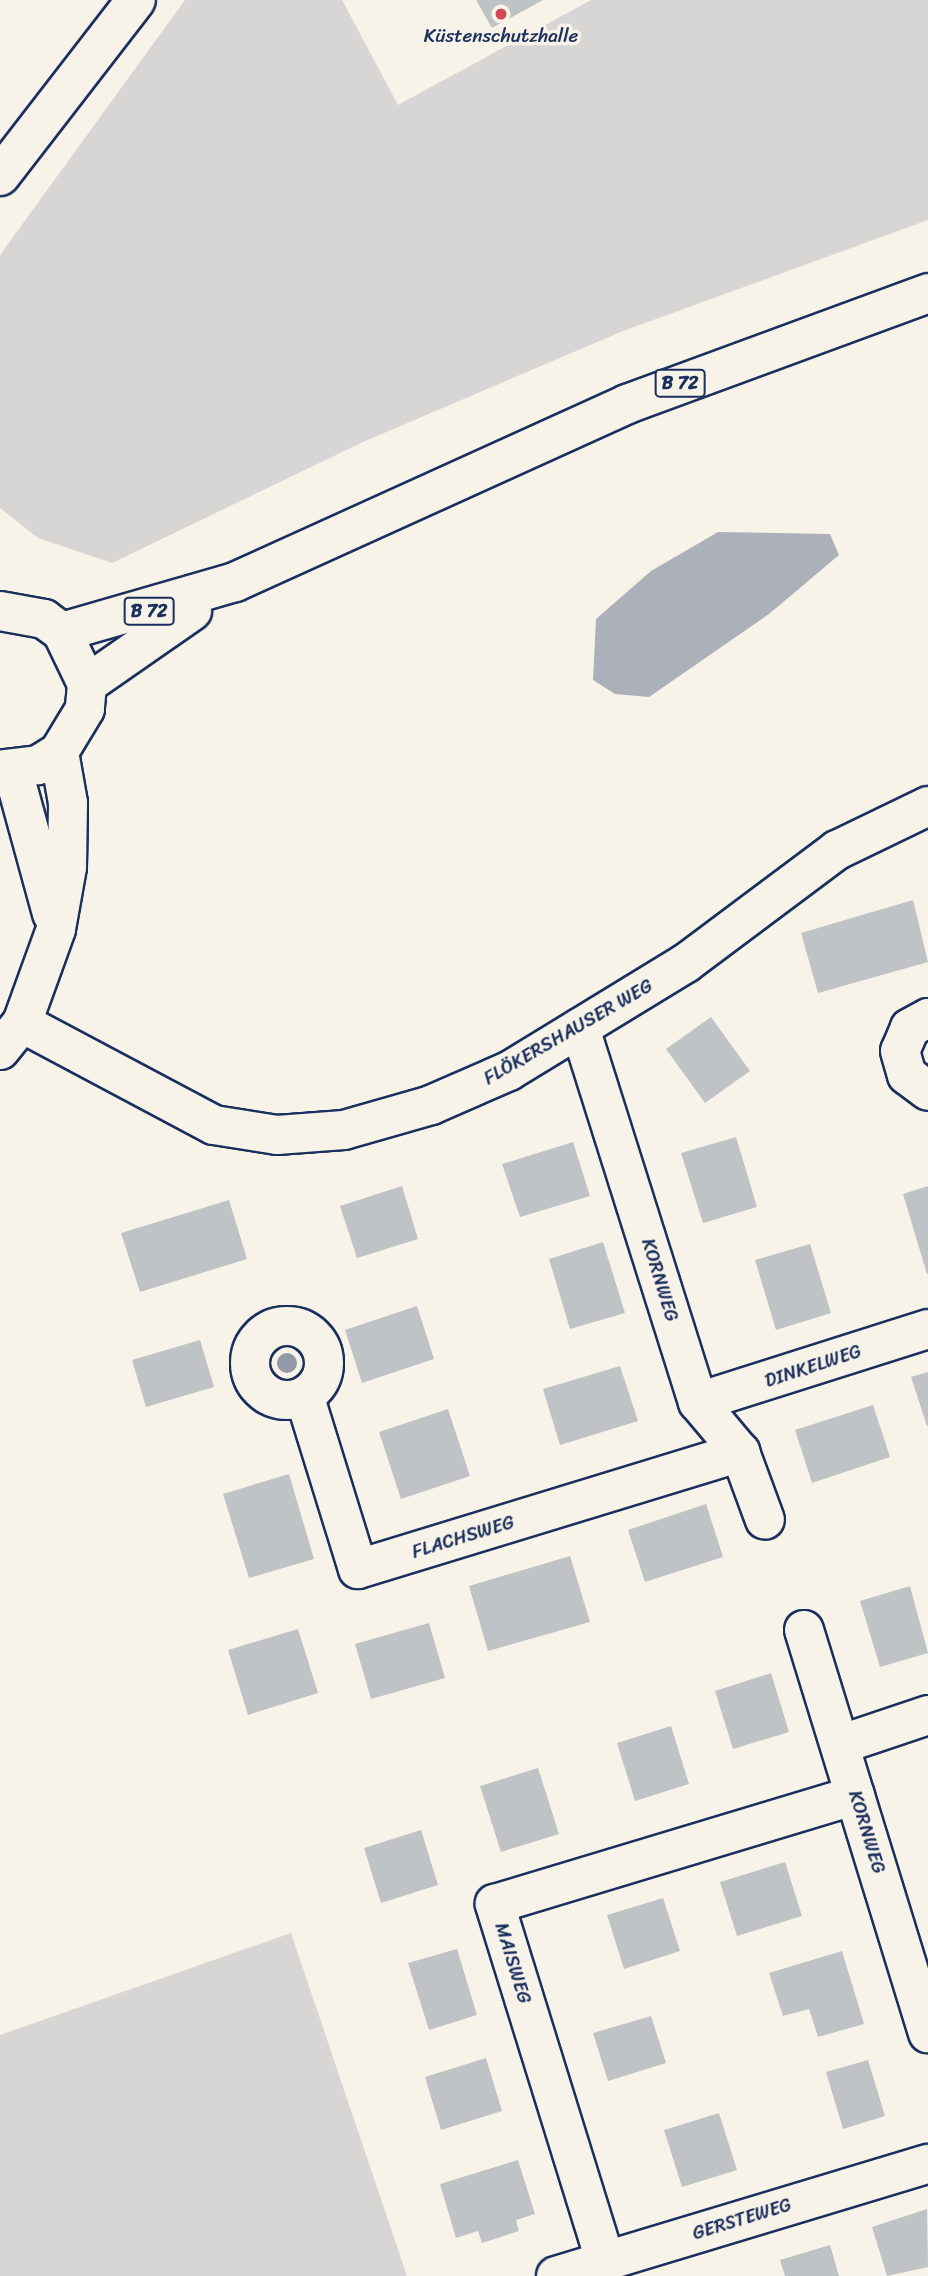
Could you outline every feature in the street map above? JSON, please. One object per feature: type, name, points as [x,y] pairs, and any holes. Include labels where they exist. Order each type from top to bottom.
[{"type":"street","points":[[0,176],[136,0]]},
{"type":"street","name":"B 72","points":[[62,632],[235,582],[627,404],[928,293]]},
{"type":"street","name":"B 72","points":[[87,684],[235,582]]},
{"type":"street","points":[[0,610],[44,619],[62,632],[87,684],[85,709],[59,752],[6,771],[56,929]]},
{"type":"street","points":[[11,1036],[56,929],[67,867],[68,803],[59,752]]},
{"type":"street","name":"FLÖKERSHAUSER WEG","points":[[11,1036],[214,1125],[277,1135],[344,1129],[431,1105],[509,1071],[687,963],[837,850],[928,806]]},
{"type":"street","points":[[928,1018],[910,1028],[900,1051],[906,1075],[928,1091]]},
{"type":"street","name":"KORNWEG","points":[[580,1028],[698,1402],[740,1452],[765,1520]]},
{"type":"street","name":"DINKELWEG","points":[[698,1402],[928,1329]]},
{"type":"street","name":"FLACHSWEG","points":[[305,1398],[358,1569],[740,1452]]},
{"type":"street","name":"KORNWEG","points":[[804,1630],[842,1744],[928,2033]]},
{"type":"street","points":[[842,1744],[928,1715]]},
{"type":"street","name":"MAISWEG","points":[[605,2260],[495,1904],[855,1795]]},
{"type":"street","name":"GERSTEWEG","points":[[556,2276],[928,2164]]},
{"type":"shaded area","points":[[185,0],[342,0],[398,105],[591,0],[928,0],[928,220],[623,331],[363,442],[112,563],[38,538],[0,508],[0,255]]},
{"type":"shaded area","points":[[718,532],[830,534],[839,555],[769,614],[649,697],[615,694],[593,680],[596,619],[651,571]]},
{"type":"shaded area","points":[[291,1933],[407,2276],[0,2276],[0,2035]]},
{"type":"building","name":"Küstenschutzhalle","points":[[476,0],[543,0],[492,28]]},
{"type":"building","points":[[913,900],[928,962],[818,993],[801,933]]},
{"type":"building","points":[[711,1017],[750,1071],[705,1103],[666,1049]]},
{"type":"building","points":[[736,1137],[757,1207],[703,1223],[681,1153]]},
{"type":"building","points":[[573,1142],[590,1196],[520,1217],[502,1164]]},
{"type":"building","points":[[402,1186],[418,1239],[357,1258],[340,1206]]},
{"type":"building","points":[[928,1186],[928,1274],[927,1274],[903,1194]]},
{"type":"building","points":[[229,1200],[247,1259],[140,1292],[121,1233]]},
{"type":"building","points":[[603,1242],[625,1313],[570,1329],[549,1259]]},
{"type":"building","points":[[810,1244],[831,1313],[776,1330],[755,1260]]},
{"type":"building","points":[[417,1306],[434,1359],[362,1383],[345,1330]]},
{"type":"building","points":[[200,1340],[214,1387],[146,1407],[132,1360]]},
{"type":"building","points":[[620,1366],[638,1421],[560,1445],[543,1389]]},
{"type":"building","points":[[928,1372],[928,1426],[927,1426],[911,1377]]},
{"type":"building","points":[[873,1405],[890,1457],[812,1483],[795,1430]]},
{"type":"building","points":[[448,1409],[470,1476],[401,1499],[379,1432]]},
{"type":"building","points":[[289,1474],[314,1559],[249,1578],[223,1494]]},
{"type":"building","points":[[706,1504],[723,1557],[645,1582],[628,1530]]},
{"type":"building","points":[[570,1556],[590,1622],[488,1651],[469,1586]]},
{"type":"building","points":[[910,1586],[928,1653],[880,1667],[860,1601]]},
{"type":"building","points":[[429,1623],[445,1678],[371,1699],[355,1644]]},
{"type":"building","points":[[298,1629],[318,1693],[248,1715],[228,1650]]},
{"type":"building","points":[[771,1673],[789,1732],[733,1749],[715,1691]]},
{"type":"building","points":[[671,1726],[689,1784],[635,1801],[617,1743]]},
{"type":"building","points":[[538,1768],[559,1834],[501,1852],[480,1786]]},
{"type":"building","points":[[421,1830],[438,1885],[381,1903],[364,1848]]},
{"type":"building","points":[[785,1862],[802,1916],[737,1936],[720,1882]]},
{"type":"building","points":[[663,1898],[680,1951],[624,1969],[607,1915]]},
{"type":"building","points":[[457,1949],[477,2015],[429,2030],[408,1963]]},
{"type":"building","points":[[842,1951],[864,2024],[818,2037],[809,2009],[783,2016],[769,1973]]},
{"type":"building","points":[[651,2016],[666,2063],[608,2081],[593,2033]]},
{"type":"building","points":[[486,2058],[502,2111],[441,2130],[425,2077]]},
{"type":"building","points":[[868,2060],[885,2116],[843,2129],[826,2072]]},
{"type":"building","points":[[719,2113],[737,2170],[682,2187],[664,2130]]},
{"type":"building","points":[[518,2160],[535,2214],[516,2220],[519,2231],[482,2243],[478,2231],[456,2238],[440,2184]]},
{"type":"building","points":[[927,2209],[928,2267],[887,2276],[872,2227]]},
{"type":"building","points":[[830,2245],[839,2276],[785,2276],[780,2260]]},
{"type":"place","name":"Küstenschutzhalle","points":[[501,14]]}]
